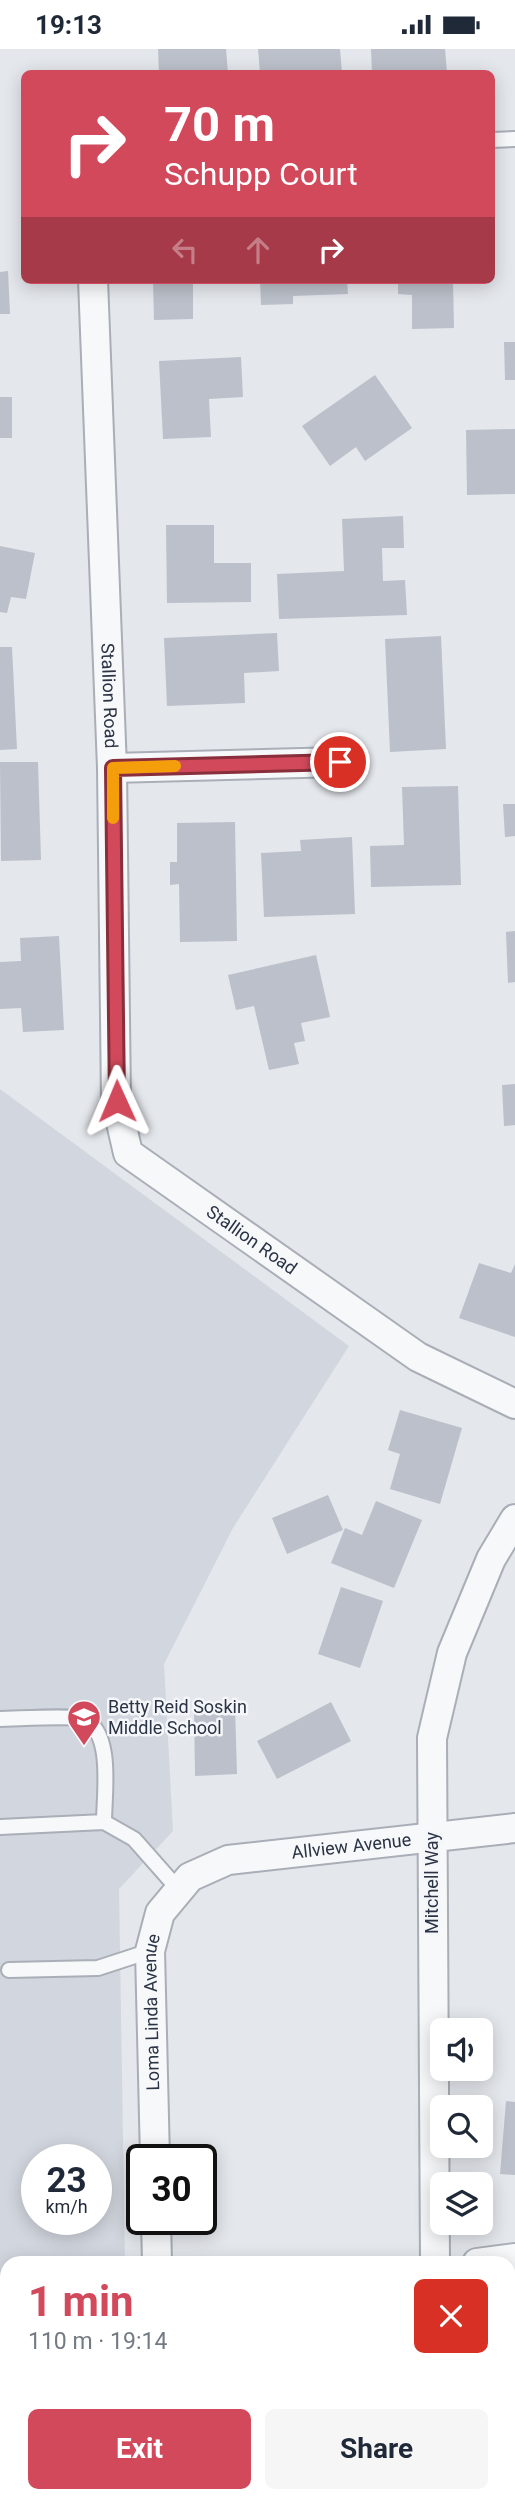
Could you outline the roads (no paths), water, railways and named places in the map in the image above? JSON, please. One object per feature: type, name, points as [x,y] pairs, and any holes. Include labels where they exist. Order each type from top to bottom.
[{"type":"street","name":"Stallion Road","points":[[93,284],[113,768],[117,1101],[128,1153],[418,1357],[515,1404]]},
{"type":"street","points":[[113,768],[340,762]]},
{"type":"street","name":"Mitchell Way","points":[[435,2256],[432,1738],[452,1653],[491,1559],[515,1519]]},
{"type":"street","name":"Allview Avenue","points":[[184,1884],[228,1860],[515,1828]]},
{"type":"street","name":"Loma Linda Avenue","points":[[155,2144],[150,1951],[160,1913],[184,1884]]},
{"type":"street","points":[[157,2235],[158,2256]]},
{"type":"lane","points":[[495,140],[515,139]]},
{"type":"lane","points":[[0,1719],[83,1719],[97,1730],[104,1748],[104,1822]]},
{"type":"lane","points":[[0,1827],[104,1822],[134,1839],[184,1884]]},
{"type":"lane","points":[[9,1970],[98,1968],[150,1951]]},
{"type":"place","name":"Betty Reid Soskin Middle School","points":[[84,1747]]}]
